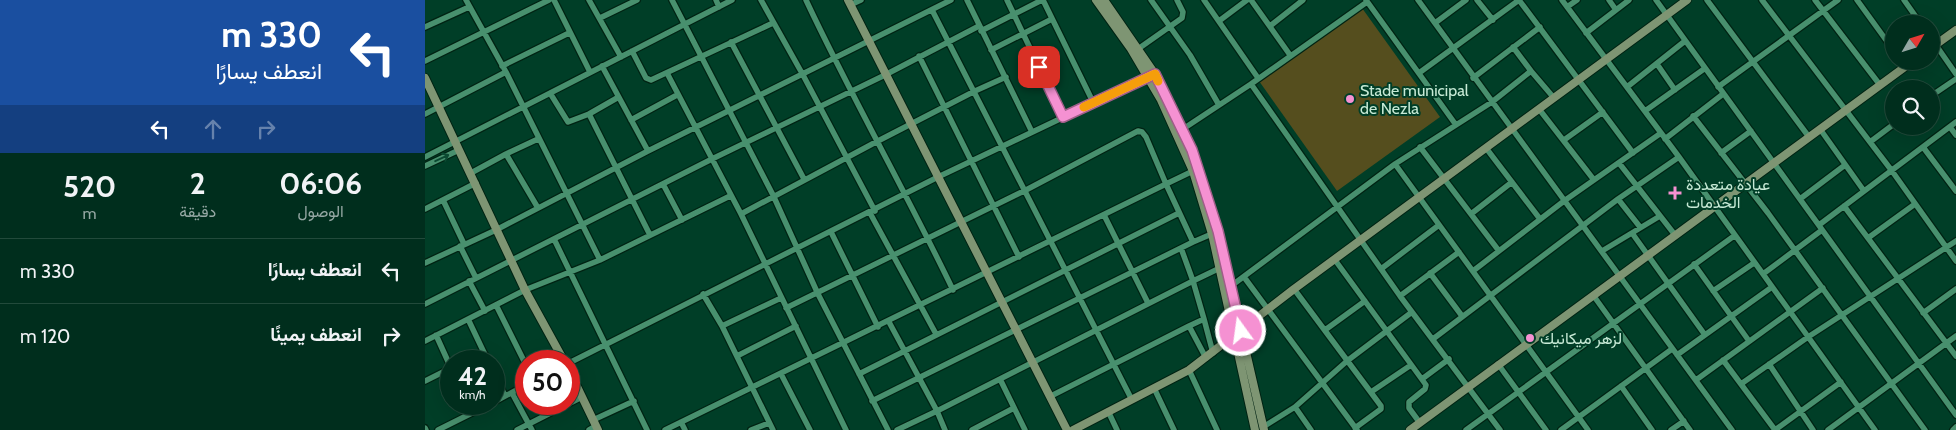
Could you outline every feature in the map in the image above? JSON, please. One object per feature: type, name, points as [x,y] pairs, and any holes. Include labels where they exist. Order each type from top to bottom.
[{"type":"street","points":[[466,0],[506,72],[565,194],[600,260]]},
{"type":"street","points":[[425,62],[549,0]]},
{"type":"street","points":[[554,0],[569,34],[590,72]]},
{"type":"street","points":[[589,0],[621,57]]},
{"type":"street","points":[[600,18],[637,0]]},
{"type":"street","points":[[672,0],[728,112],[773,195],[842,344],[888,430]]},
{"type":"street","points":[[716,0],[719,7]]},
{"type":"street","points":[[425,157],[732,0]]},
{"type":"street","points":[[761,0],[820,106],[893,255],[922,305],[936,334]]},
{"type":"street","points":[[806,0],[850,92],[928,237],[953,290]]},
{"type":"street","points":[[861,0],[849,2],[1067,430]]},
{"type":"street","points":[[425,263],[496,230],[648,151],[950,0]]},
{"type":"street","points":[[967,0],[1033,132]]},
{"type":"street","points":[[1007,0],[1063,117]]},
{"type":"street","points":[[425,304],[510,259],[885,75],[949,41],[1014,14],[1042,0],[1093,102]]},
{"type":"street","points":[[1096,0],[1151,76],[1183,129],[1192,150],[1231,286],[1238,334]]},
{"type":"street","points":[[1104,0],[1138,49],[1193,170],[1215,232],[1220,268],[1261,429],[1295,407],[1347,361],[1412,312]]},
{"type":"street","points":[[1151,0],[1171,26],[1219,105]]},
{"type":"street","points":[[1138,49],[1183,17],[1177,0]]},
{"type":"street","points":[[1205,0],[1258,78]]},
{"type":"street","points":[[1219,21],[1247,0]]},
{"type":"street","points":[[1251,0],[1290,55]]},
{"type":"street","points":[[1270,26],[1303,0]]},
{"type":"street","points":[[1418,0],[1473,78],[1620,275],[1730,429]]},
{"type":"street","points":[[1435,24],[1467,0]]},
{"type":"street","points":[[1477,0],[1493,20]]},
{"type":"street","points":[[1419,73],[1519,0],[1633,153]]},
{"type":"street","points":[[1562,0],[1679,157],[1875,430]]},
{"type":"street","points":[[1567,7],[1577,0]]},
{"type":"street","points":[[1609,0],[1616,10]]},
{"type":"street","points":[[1586,33],[1629,0]]},
{"type":"street","points":[[1656,0],[1704,69],[1774,162],[1956,415]]},
{"type":"street","points":[[1073,430],[1189,370],[1238,334],[1267,309],[1687,0]]},
{"type":"street","points":[[1707,0],[1809,137]]},
{"type":"street","points":[[1762,0],[1788,37],[1892,171],[1956,260]]},
{"type":"street","points":[[1815,0],[1880,85]]},
{"type":"street","points":[[1718,87],[1838,0]]},
{"type":"street","points":[[1857,0],[1885,39]]},
{"type":"street","points":[[1904,0],[1915,15]]},
{"type":"street","points":[[1183,129],[1251,84],[1366,1],[1455,125]]},
{"type":"street","points":[[425,27],[469,7]]},
{"type":"street","points":[[932,10],[1027,190],[1132,400]]},
{"type":"street","points":[[991,50],[1052,19]]},
{"type":"street","points":[[632,51],[648,80],[667,73],[773,23]]},
{"type":"street","points":[[1473,78],[1540,27]]},
{"type":"street","points":[[1940,40],[1956,30]]},
{"type":"street","points":[[502,66],[569,34]]},
{"type":"street","points":[[1627,87],[1685,41]]},
{"type":"street","points":[[731,42],[779,127],[805,179]]},
{"type":"street","points":[[1513,47],[1554,98]]},
{"type":"street","points":[[1940,53],[1956,74]]},
{"type":"street","points":[[919,56],[1019,257]]},
{"type":"street","points":[[1657,64],[1675,90]]},
{"type":"street","points":[[602,66],[617,98],[648,151]]},
{"type":"street","points":[[1645,111],[1704,69]]},
{"type":"street","points":[[1410,430],[1648,254],[1715,207],[1880,85],[1897,70]]},
{"type":"street","points":[[1231,286],[1395,164],[1492,102],[1531,71]]},
{"type":"street","points":[[425,114],[506,72]]},
{"type":"street","points":[[667,73],[741,214],[846,430]]},
{"type":"street","points":[[580,357],[703,294],[797,250],[972,160],[1151,76]]},
{"type":"street","points":[[741,214],[846,157],[1006,77]]},
{"type":"street","points":[[425,78],[525,290],[558,350]]},
{"type":"street","points":[[1940,90],[1956,79]]},
{"type":"street","points":[[1251,84],[1400,296],[1500,430]]},
{"type":"street","points":[[550,93],[568,122],[589,114],[617,98]]},
{"type":"street","points":[[1665,138],[1723,94]]},
{"type":"street","points":[[631,120],[677,95]]},
{"type":"street","points":[[1539,109],[1594,180]]},
{"type":"street","points":[[1564,140],[1603,112]]},
{"type":"street","points":[[589,114],[650,236]]},
{"type":"street","points":[[1693,116],[1823,288],[1925,430]]},
{"type":"street","points":[[1763,274],[1795,251],[1844,206],[1956,122]]},
{"type":"street","points":[[1950,127],[1956,135]]},
{"type":"street","points":[[1820,129],[1864,191]]},
{"type":"street","points":[[786,308],[1027,190],[1138,131],[1142,132],[1146,137],[1193,242]]},
{"type":"street","points":[[1870,142],[1885,131]]},
{"type":"street","points":[[1721,153],[1751,132]]},
{"type":"street","points":[[1473,271],[1564,201],[1661,133]]},
{"type":"street","points":[[471,173],[538,139]]},
{"type":"street","points":[[1420,147],[1499,251]]},
{"type":"street","points":[[1486,148],[1540,220]]},
{"type":"street","points":[[1923,148],[1956,191]]},
{"type":"street","points":[[425,166],[459,150]]},
{"type":"street","points":[[507,154],[538,208]]},
{"type":"street","points":[[1433,338],[1636,186],[1679,157]]},
{"type":"street","points":[[1619,163],[1675,236]]},
{"type":"street","points":[[1395,164],[1527,343],[1588,430]]},
{"type":"street","points":[[1800,199],[1845,165]]},
{"type":"street","points":[[665,430],[889,322],[1193,170]]},
{"type":"street","points":[[1471,214],[1512,182]]},
{"type":"street","points":[[425,209],[476,183]]},
{"type":"street","points":[[663,184],[681,220]]},
{"type":"street","points":[[425,340],[525,290],[600,260],[730,196]]},
{"type":"street","points":[[443,200],[476,278]]},
{"type":"street","points":[[1617,200],[1640,227]]},
{"type":"street","points":[[1868,238],[1915,204]]},
{"type":"street","points":[[1844,206],[1956,356]]},
{"type":"street","points":[[859,374],[1179,213]]},
{"type":"street","points":[[1104,214],[1131,273],[1148,303]]},
{"type":"street","points":[[1602,251],[1659,216]]},
{"type":"street","points":[[1381,269],[1439,225]]},
{"type":"street","points":[[831,232],[878,327]]},
{"type":"street","points":[[872,401],[1215,232]]},
{"type":"street","points":[[1632,233],[1705,335]]},
{"type":"street","points":[[1466,430],[1668,282],[1735,236]]},
{"type":"street","points":[[554,239],[647,430]]},
{"type":"street","points":[[1741,384],[1808,337],[1871,298],[1956,241]]},
{"type":"street","points":[[1181,248],[1193,281],[1213,353]]},
{"type":"street","points":[[1400,296],[1459,252]]},
{"type":"street","points":[[1335,260],[1427,387],[1410,400],[1408,405],[1420,423]]},
{"type":"street","points":[[1713,292],[1754,263]]},
{"type":"street","points":[[1693,264],[1749,341]]},
{"type":"street","points":[[897,430],[1220,268]]},
{"type":"street","points":[[1430,273],[1462,316]]},
{"type":"street","points":[[1244,277],[1356,429],[1381,408],[1294,289]]},
{"type":"street","points":[[469,281],[485,311]]},
{"type":"street","points":[[1677,355],[1772,287]]},
{"type":"street","points":[[1696,380],[1823,288]]},
{"type":"street","points":[[1923,313],[1956,289]]},
{"type":"street","points":[[703,294],[722,326],[773,430]]},
{"type":"street","points":[[1593,295],[1691,430]]},
{"type":"street","points":[[722,326],[781,298]]},
{"type":"street","points":[[1325,330],[1365,301]]},
{"type":"street","points":[[496,305],[518,350]]},
{"type":"street","points":[[468,319],[484,350]]},
{"type":"street","points":[[1051,396],[1204,319]]},
{"type":"street","points":[[889,322],[937,411],[945,430]]},
{"type":"street","points":[[737,356],[796,326]]},
{"type":"street","points":[[1189,326],[1206,358]]},
{"type":"street","points":[[436,335],[443,350]]},
{"type":"street","points":[[1828,430],[1956,336]]},
{"type":"street","points":[[1561,430],[1673,349]]},
{"type":"street","points":[[1422,379],[1449,360]]},
{"type":"street","points":[[1723,360],[1775,430],[1841,382]]},
{"type":"street","points":[[1498,364],[1546,430]]},
{"type":"street","points":[[1769,364],[1813,430]]},
{"type":"street","points":[[1371,392],[1411,365]]},
{"type":"street","points":[[1189,370],[1217,430]]},
{"type":"street","points":[[425,380],[440,373]]},
{"type":"street","points":[[781,374],[810,430]]},
{"type":"street","points":[[1001,379],[1025,430]]},
{"type":"street","points":[[1621,386],[1652,430]]},
{"type":"street","points":[[1154,388],[1174,430]]},
{"type":"street","points":[[505,396],[515,392]]},
{"type":"street","points":[[512,393],[530,427]]},
{"type":"street","points":[[580,394],[594,426],[634,401]]},
{"type":"street","points":[[517,430],[530,427],[582,398]]},
{"type":"street","points":[[1295,407],[1311,430]]},
{"type":"street","points":[[972,430],[985,427],[1014,408]]},
{"type":"street","points":[[1108,411],[1117,430]]},
{"type":"street","points":[[438,430],[468,415]]},
{"type":"street","points":[[1671,430],[1684,421]]},
{"type":"street","points":[[681,422],[685,430]]},
{"type":"street","points":[[751,430],[769,423]]},
{"type":"street","points":[[451,424],[454,430]]},
{"type":"shaded area","name":"Stade municipal de Nezla","points":[[1362,8],[1440,117],[1337,191],[1259,81]]},
{"type":"slow traffic","points":[[1084,107],[1155,74],[1158,81]]},
{"type":"place","name":"Stade municipal de Nezla","points":[[1350,99]]},
{"type":"place","name":"عيادة متعددة الخدمات","points":[[1675,193]]},
{"type":"place","name":"لزهر ميكانيك","points":[[1530,338]]},
{"type":"route","points":[[1039,67],[1063,117],[1155,74],[1183,129],[1206,191],[1218,231],[1241,331]]}]
